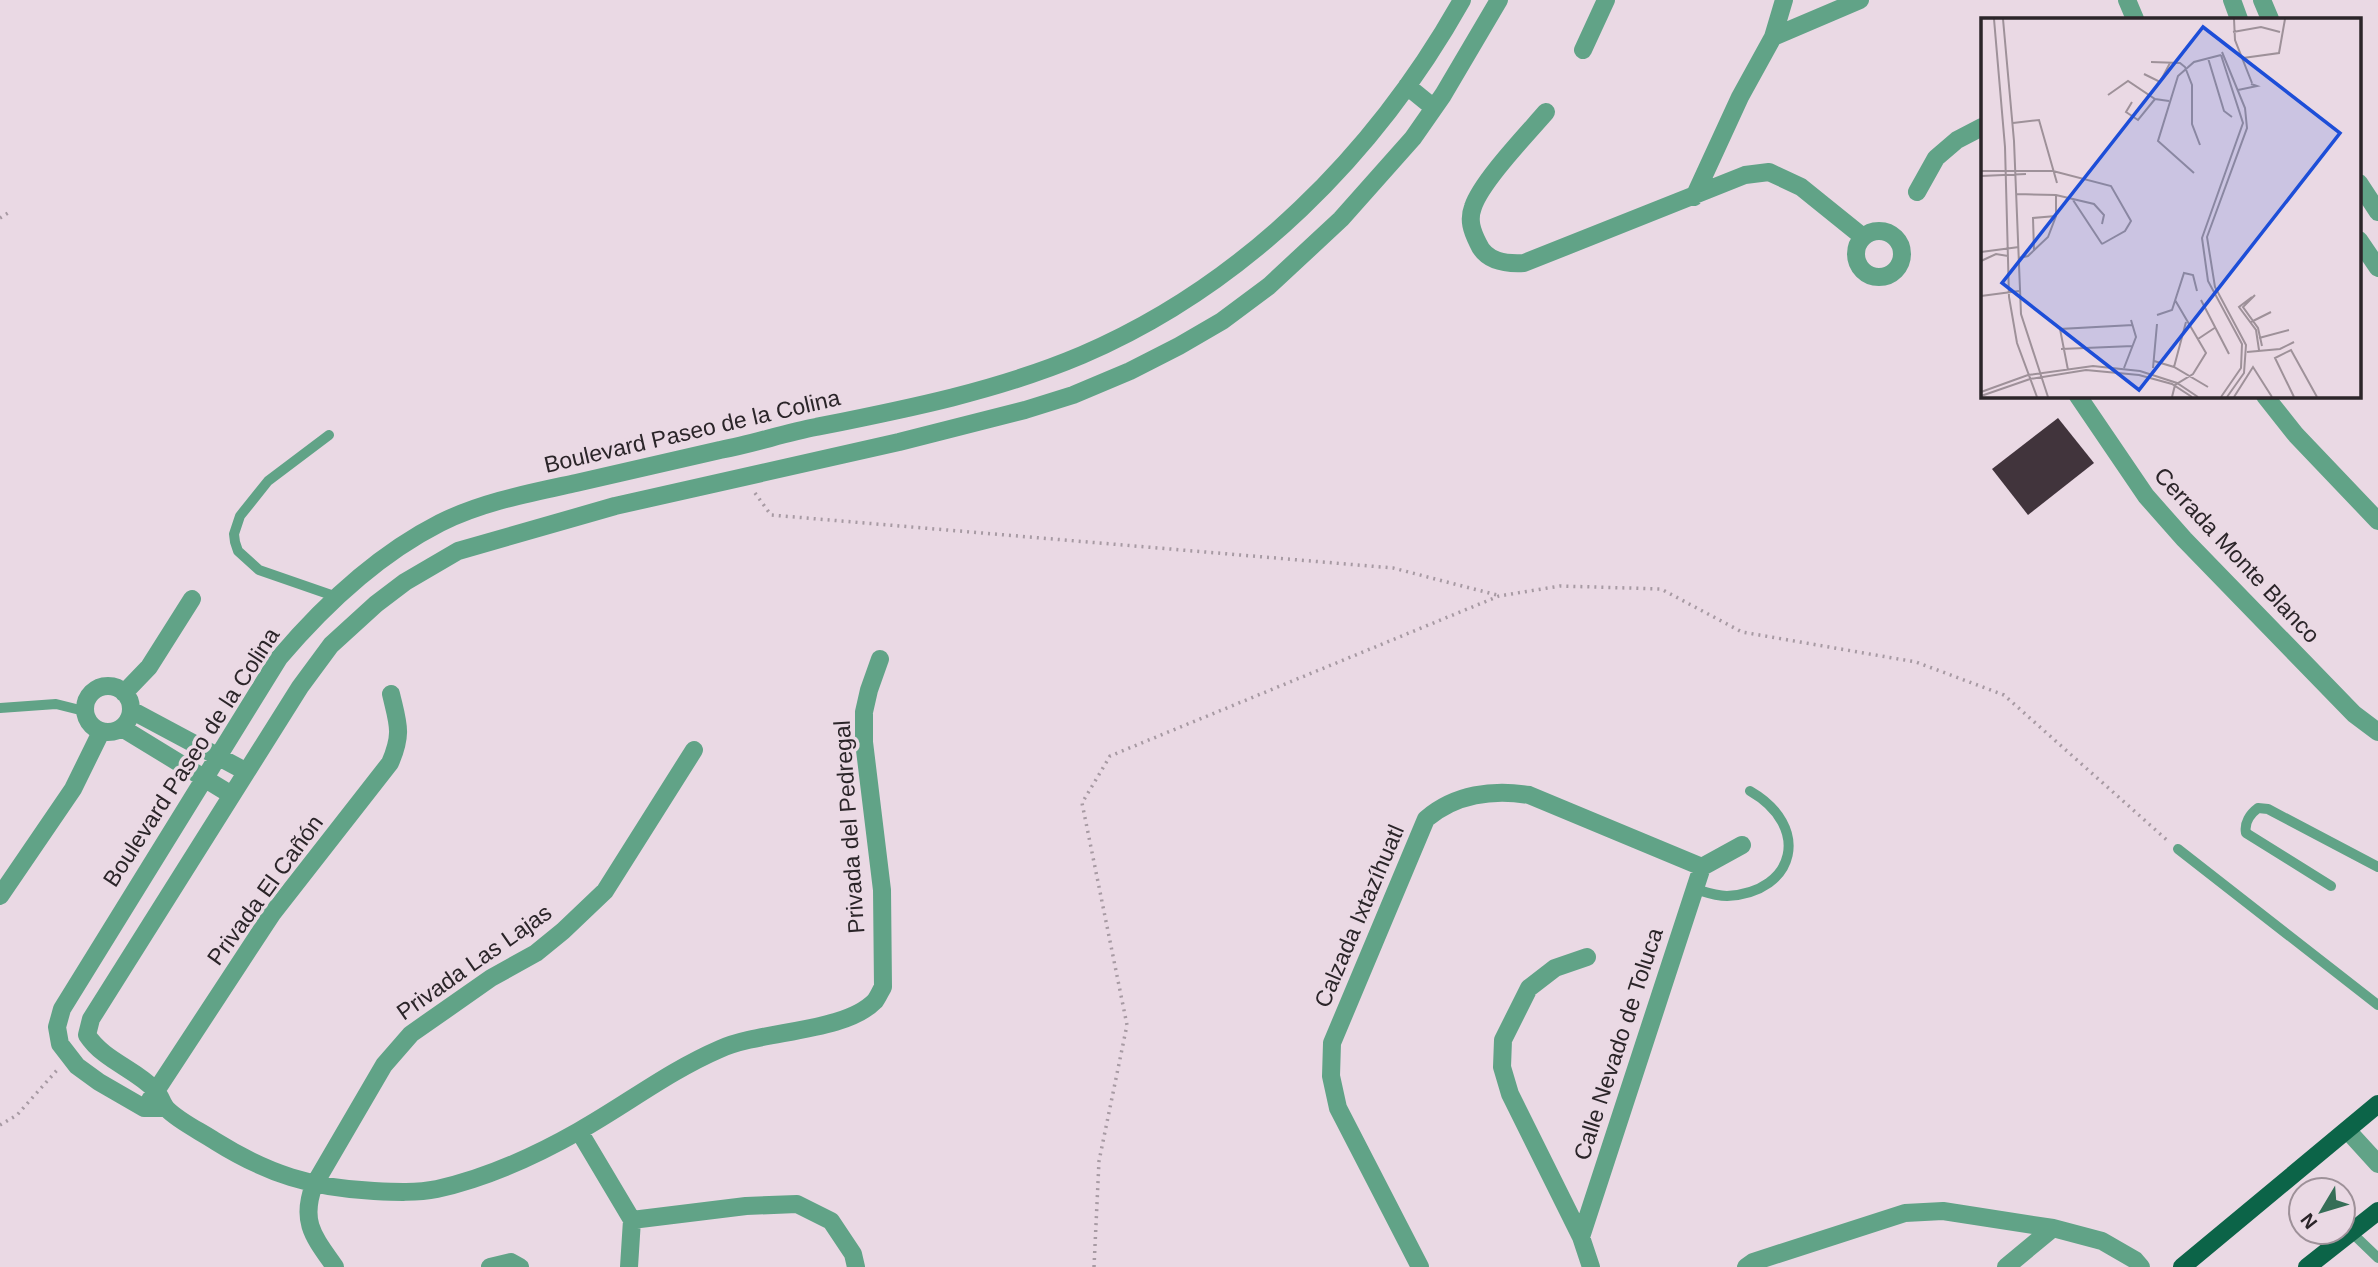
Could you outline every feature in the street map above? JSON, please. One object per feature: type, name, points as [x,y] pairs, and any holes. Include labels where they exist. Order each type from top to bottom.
[{"type":"main road","points":[[2182,1267],[2378,1104]]},
{"type":"main road","points":[[2357,1227],[2378,1211]]},
{"type":"main road","points":[[2308,1267],[2334,1246]]},
{"type":"street","name":"Boulevard Paseo de la Colina","points":[[64,1050],[57,1027],[62,1009],[279,658],[313,618],[383,558],[442,523],[477,509],[537,491],[920,406],[993,386],[1082,355],[1154,320],[1193,297],[1224,274],[1325,186],[1350,160],[1407,86],[1447,28],[1462,0]]},
{"type":"street","points":[[87,1035],[101,1053],[157,1092],[165,1108],[144,1108],[99,1082],[77,1066],[64,1050],[87,1035],[91,1019],[230,794],[280,715],[331,645],[405,582],[458,551],[569,518],[1025,410],[1073,395],[1119,376],[1178,346],[1222,321],[1269,286],[1341,219],[1413,138],[1499,0]]},
{"type":"street","points":[[1583,50],[1606,0]]},
{"type":"street","points":[[1693,197],[1740,97],[1773,37],[1784,0]]},
{"type":"street","points":[[1773,37],[1860,0]]},
{"type":"street","points":[[2127,0],[2135,18]]},
{"type":"street","points":[[2232,0],[2239,18]]},
{"type":"street","points":[[2262,0],[2270,18]]},
{"type":"street","points":[[1407,86],[1434,108]]},
{"type":"street","points":[[1546,112],[1482,190],[1472,208],[1471,226],[1481,251],[1503,264],[1524,263],[1745,175],[1769,172],[1801,187],[1863,237]]},
{"type":"street","points":[[1917,192],[1936,159],[1957,140],[1981,128]]},
{"type":"street","points":[[2360,185],[2378,212]]},
{"type":"street","points":[[2360,241],[2378,268]]},
{"type":"street","name":"Cerrada Monte Blanco","points":[[2079,397],[2146,496],[2184,539],[2354,714],[2378,732]]},
{"type":"street","points":[[2266,397],[2296,435],[2378,521]]},
{"type":"street","points":[[124,693],[149,667],[192,600]]},
{"type":"street","name":"Privada del Pedregal","points":[[165,1108],[244,1159],[288,1178],[351,1190],[396,1192],[435,1189],[471,1180],[510,1165],[579,1131],[690,1062],[720,1048],[773,1033],[834,1022],[859,1012],[875,1001],[883,987],[882,890],[864,742],[864,712],[880,659]]},
{"type":"street","points":[[112,687],[124,693],[131,710],[128,720],[115,732],[101,732],[89,724],[84,711],[88,697],[98,688],[112,687]]},
{"type":"street","name":"Privada El Cañón","points":[[144,1108],[272,914],[390,763],[397,748],[400,730],[391,694]]},
{"type":"street","points":[[131,710],[245,771]]},
{"type":"street","points":[[122,728],[230,794]]},
{"type":"street","points":[[1,892],[73,789],[101,732]]},
{"type":"street","name":"Privada Las Lajas","points":[[335,1267],[312,1235],[307,1220],[307,1205],[314,1185],[384,1065],[411,1034],[491,978],[536,953],[605,891],[694,750]]},
{"type":"street","name":"Calzada Ixtazíhuatl","points":[[1420,1267],[1338,1108],[1331,1076],[1332,1043],[1426,819],[1441,807],[1461,799],[1504,791],[1530,794],[1702,867]]},
{"type":"street","points":[[1702,867],[1742,845]]},
{"type":"street","name":"Calle Nevado de Toluca","points":[[1581,1237],[1702,867]]},
{"type":"street","points":[[1587,957],[1555,968],[1529,988],[1503,1040],[1502,1067],[1510,1094],[1581,1237],[1591,1267]]},
{"type":"street","points":[[579,1131],[632,1220],[629,1267]]},
{"type":"street","points":[[2348,1131],[2378,1164]]},
{"type":"street","points":[[632,1220],[746,1206],[797,1204],[831,1221],[853,1254],[856,1267]]},
{"type":"street","points":[[1752,1265],[1905,1213],[1943,1211],[2053,1228],[2102,1241],[2135,1260],[2141,1267]]},
{"type":"street","points":[[2006,1267],[2053,1228]]},
{"type":"street","points":[[490,1267],[511,1262],[520,1267]]},
{"type":"lane","points":[[329,435],[268,481],[240,516],[234,542],[239,551],[259,570],[337,597]]},
{"type":"lane","points":[[0,708],[56,704],[84,711]]},
{"type":"lane","points":[[1695,889],[1723,896],[1739,894],[1760,887],[1783,868],[1789,847],[1787,830],[1773,809],[1750,791]]},
{"type":"lane","points":[[2331,886],[2246,833],[2245,827],[2252,813],[2258,808],[2267,809],[2378,867]]},
{"type":"lane","points":[[2178,849],[2378,1005]]},
{"type":"lane","points":[[2357,1238],[2378,1258]]},
{"type":"path","points":[[0,218],[8,213]]},
{"type":"path","points":[[744,477],[771,515],[1393,568],[1499,596]]},
{"type":"path","points":[[0,1125],[17,1115],[38,1094],[64,1050]]},
{"type":"building","points":[[2058,418],[2094,463],[2028,515],[1992,469]]}]
